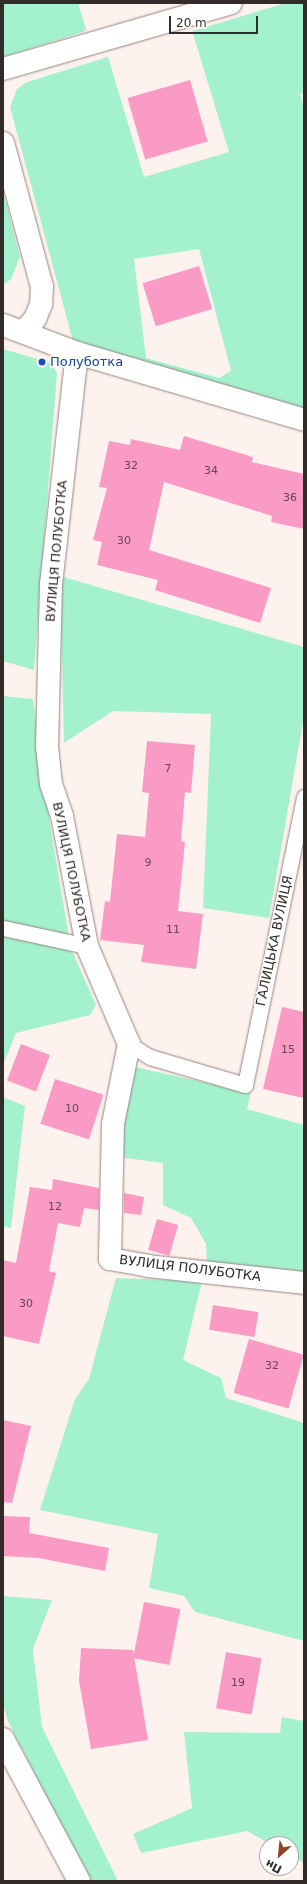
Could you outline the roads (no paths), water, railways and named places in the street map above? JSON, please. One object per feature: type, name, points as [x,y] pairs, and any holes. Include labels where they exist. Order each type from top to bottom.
[{"type":"street","points":[[3,69],[231,3]]},
{"type":"street","points":[[3,143],[42,287],[41,304],[35,319],[24,332]]},
{"type":"street","points":[[3,325],[78,353],[304,420]]},
{"type":"street","name":"ВУЛИЦЯ ПОЛУБОТКА","points":[[78,353],[51,584],[47,731],[51,784],[62,816],[87,946],[129,1044],[113,1124],[110,1260],[148,1266],[304,1283]]},
{"type":"street","points":[[3,1739],[79,1881]]},
{"type":"lane","name":"ГАЛИЦЬКА ВУЛИЦЯ","points":[[129,1044],[150,1057],[245,1085],[304,797]]},
{"type":"lane","points":[[3,928],[87,946]]},
{"type":"place","name":"Полуботка","points":[[42,362]]}]
